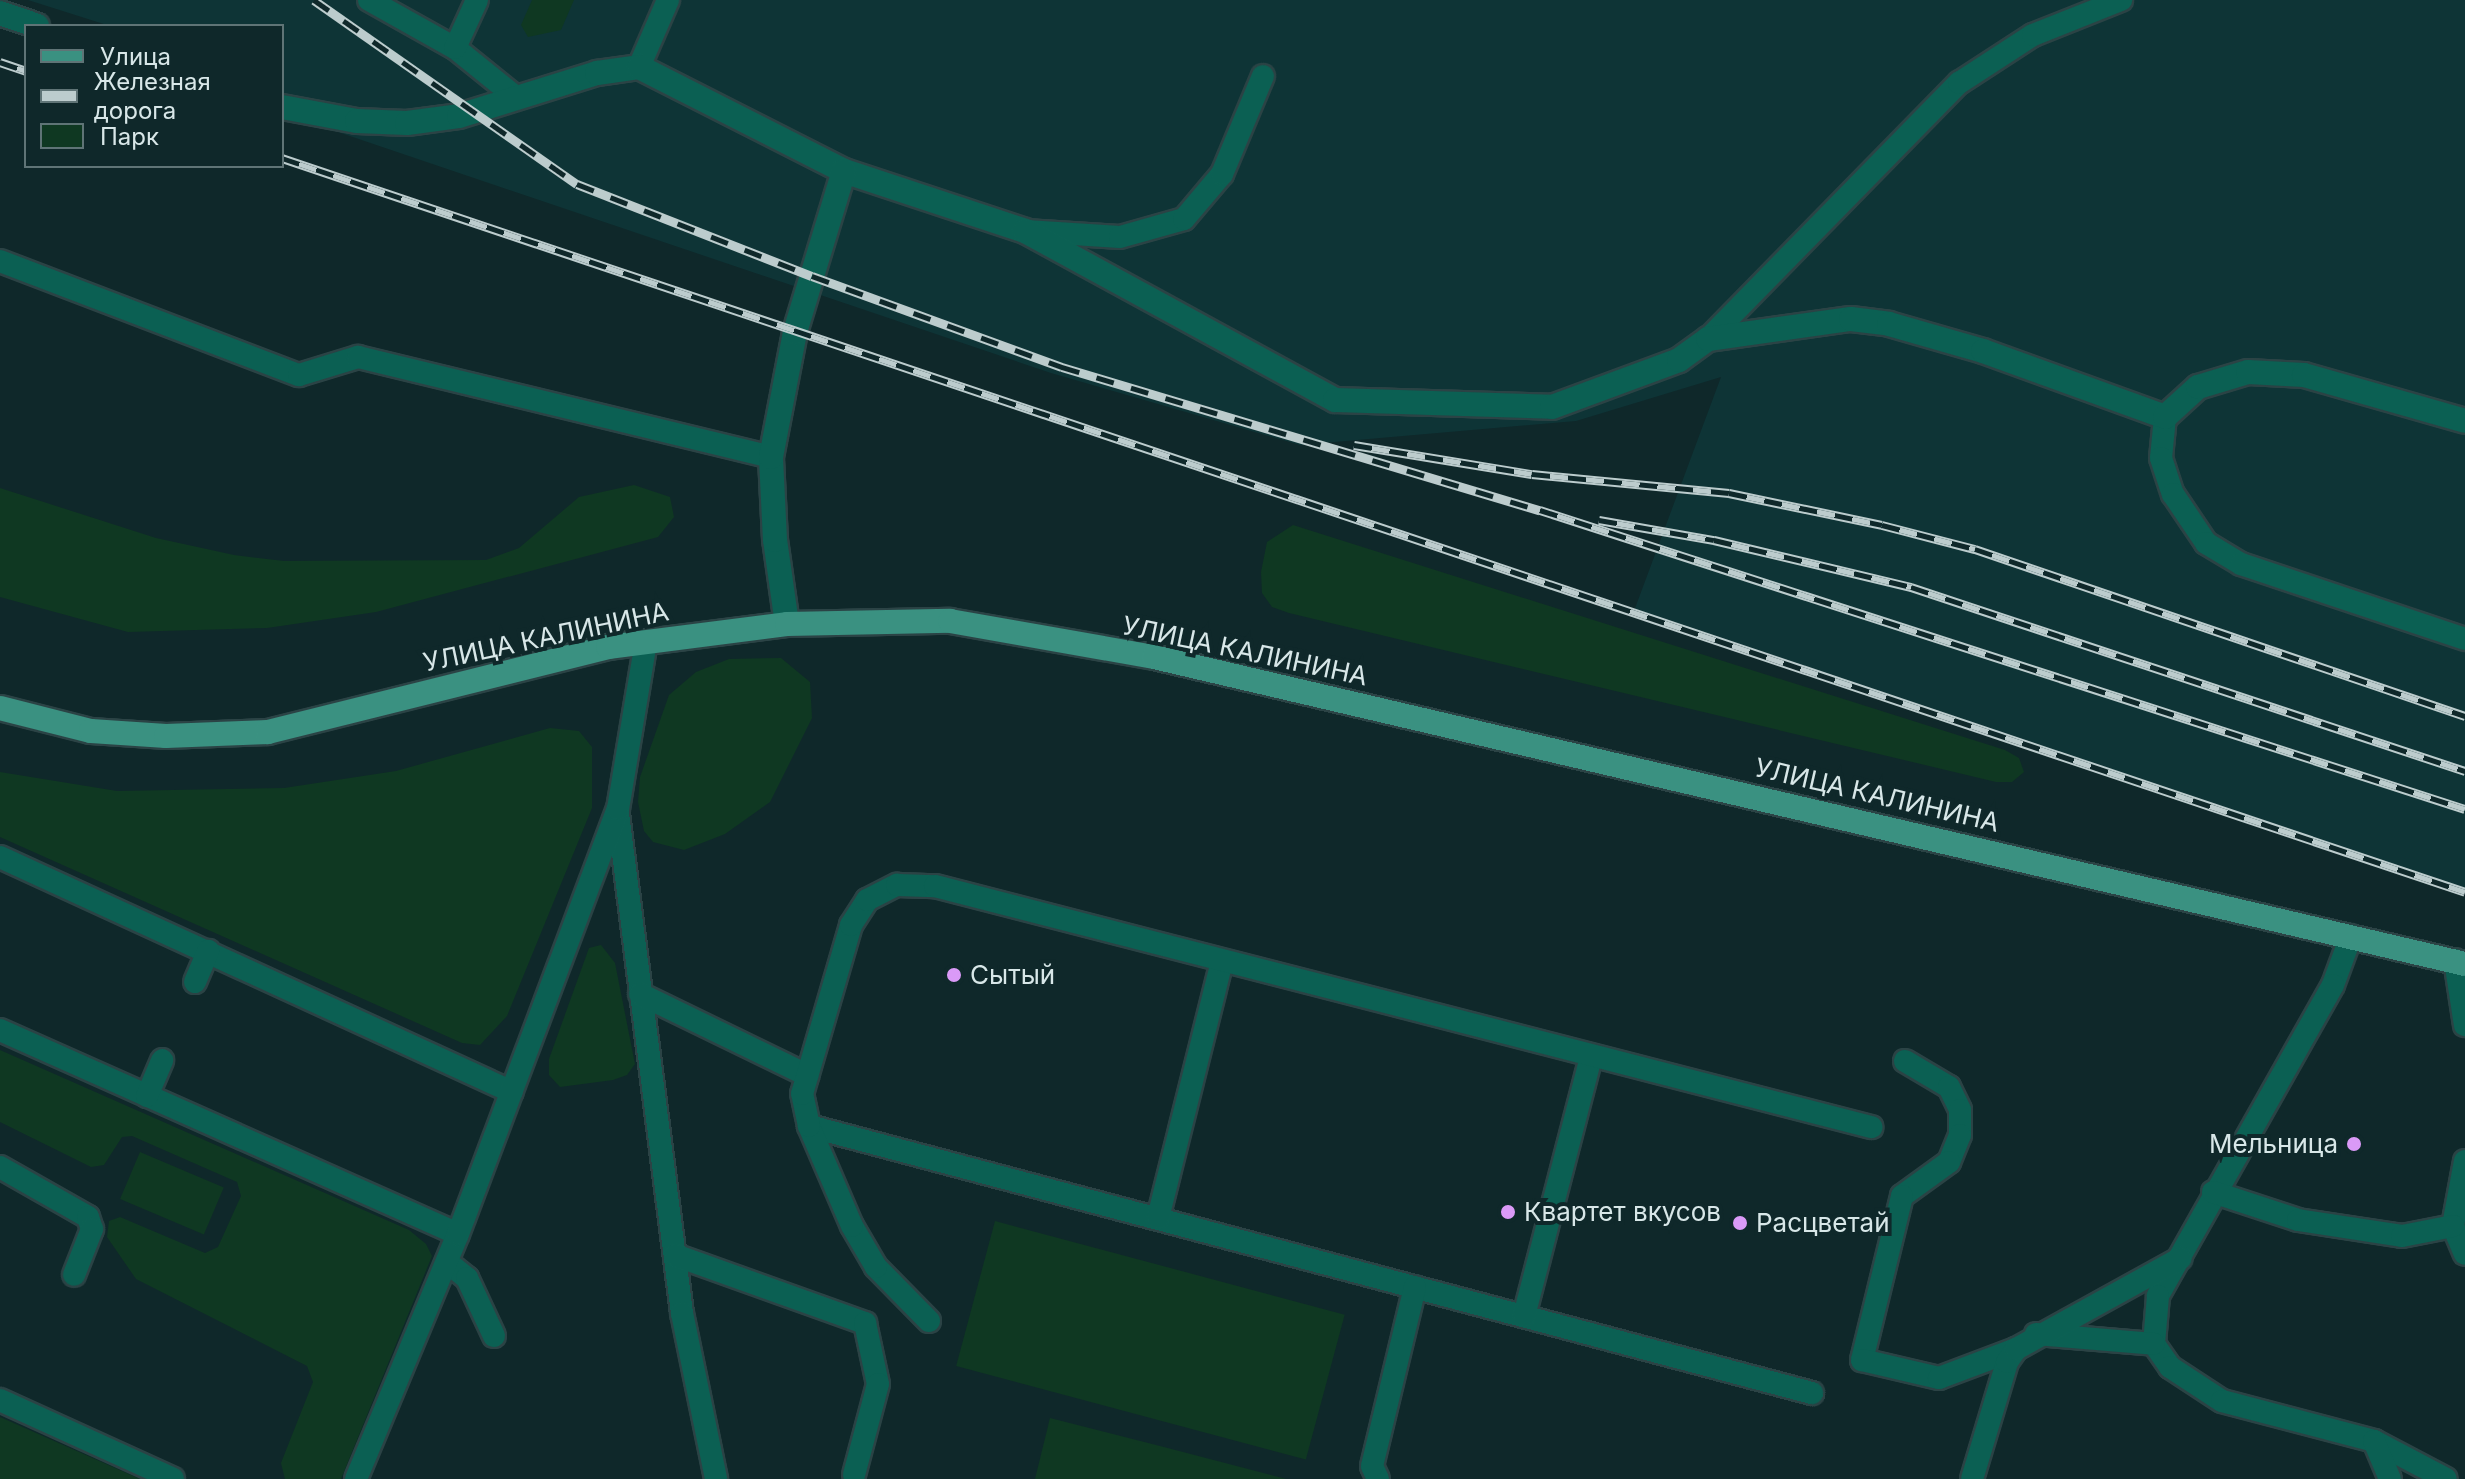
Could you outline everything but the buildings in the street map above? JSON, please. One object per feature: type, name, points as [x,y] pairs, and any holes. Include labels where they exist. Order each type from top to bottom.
[{"type":"main road","name":"УЛИЦА КАЛИНИНА","points":[[0,708],[91,731],[166,736],[268,732],[646,641],[787,624],[950,621],[1154,657],[2460,962]]},
{"type":"street","points":[[0,13],[31,24]]},
{"type":"street","points":[[284,107],[357,121],[407,123],[459,116],[597,73],[639,67],[844,171],[1025,231],[1335,400],[1552,407],[1679,360],[1708,339],[1805,323],[1851,319],[1889,324],[1983,351],[2165,417],[2198,387],[2248,372],[2304,375],[2465,421]]},
{"type":"street","points":[[787,624],[775,540],[771,457],[795,332],[844,171]]},
{"type":"lane","points":[[369,0],[455,48],[517,98]]},
{"type":"lane","points":[[455,48],[477,0]]},
{"type":"lane","points":[[639,67],[668,0]]},
{"type":"lane","points":[[1708,339],[1959,83],[2033,35],[2121,0]]},
{"type":"lane","points":[[1025,231],[1120,237],[1184,219],[1222,174],[1263,76]]},
{"type":"lane","points":[[0,261],[299,375],[358,357],[771,457]]},
{"type":"lane","points":[[2165,417],[2161,458],[2173,494],[2206,543],[2241,564],[2465,639]]},
{"type":"lane","points":[[356,1479],[458,1234],[618,809],[646,641]]},
{"type":"lane","points":[[618,809],[675,1255],[716,1479]]},
{"type":"lane","points":[[0,857],[512,1092]]},
{"type":"lane","points":[[929,1321],[876,1267],[852,1226],[809,1126],[802,1094],[851,925],[867,900],[897,885],[935,886],[1871,1127]]},
{"type":"lane","points":[[2351,936],[2333,985],[2257,1125],[2213,1192],[2185,1256],[2158,1296],[2154,1344],[2170,1367],[2222,1401],[2374,1441],[2446,1479]]},
{"type":"lane","points":[[195,982],[208,951]]},
{"type":"lane","points":[[1158,1218],[1222,961]]},
{"type":"lane","points":[[2460,962],[2465,1025]]},
{"type":"lane","points":[[640,994],[807,1075]]},
{"type":"lane","points":[[0,1030],[458,1234]]},
{"type":"lane","points":[[1524,1316],[1591,1056]]},
{"type":"lane","points":[[147,1096],[162,1060]]},
{"type":"lane","points":[[1905,1061],[1949,1087],[1960,1110],[1960,1135],[1949,1162],[1902,1196],[1862,1360],[1939,1378],[2016,1349],[2036,1334],[2185,1256]]},
{"type":"lane","points":[[809,1126],[1812,1393]]},
{"type":"lane","points":[[2465,1161],[2453,1226],[2465,1254]]},
{"type":"lane","points":[[0,1167],[88,1217],[92,1229],[74,1275]]},
{"type":"lane","points":[[2213,1192],[2298,1220],[2402,1236],[2453,1226]]},
{"type":"lane","points":[[675,1255],[865,1323],[878,1384],[854,1475]]},
{"type":"lane","points":[[447,1262],[467,1278],[494,1336]]},
{"type":"lane","points":[[1378,1479],[1372,1466],[1415,1287]]},
{"type":"lane","points":[[2036,1334],[2154,1344]]},
{"type":"lane","points":[[1972,1479],[2007,1362],[2016,1349]]},
{"type":"lane","points":[[0,1400],[173,1479]]},
{"type":"lane","points":[[2374,1441],[2390,1479]]},
{"type":"shaded area","points":[[28,0],[2465,0],[2465,892],[1634,611],[1721,377],[1576,421],[1300,445],[1051,373],[338,132],[284,93],[284,24],[104,24]]},
{"type":"green space","points":[[532,0],[574,0],[561,30],[528,37],[521,25]]},
{"type":"green space","points":[[634,485],[670,497],[674,517],[658,537],[376,612],[267,628],[128,632],[0,597],[0,488],[156,538],[234,555],[284,561],[486,560],[519,548],[579,497]]},
{"type":"green space","points":[[1293,525],[2005,750],[2019,758],[2024,772],[2012,782],[1996,782],[1289,613],[1272,607],[1262,593],[1261,572],[1267,542]]},
{"type":"green space","points":[[781,658],[810,682],[812,718],[770,802],[725,834],[684,850],[653,842],[644,831],[638,802],[640,777],[669,695],[696,672],[729,659]]},
{"type":"green space","points":[[550,728],[579,731],[592,747],[592,808],[507,1016],[480,1045],[462,1043],[0,837],[0,772],[117,791],[284,788],[396,771]]},
{"type":"green space","points":[[601,945],[615,963],[635,1064],[627,1075],[613,1080],[560,1087],[549,1075],[549,1059],[589,948]]},
{"type":"green space","points":[[0,1050],[409,1230],[426,1244],[432,1256],[341,1479],[285,1479],[281,1463],[313,1382],[307,1366],[136,1279],[107,1237],[109,1221],[120,1217],[205,1253],[218,1247],[241,1196],[237,1182],[132,1136],[122,1137],[104,1165],[91,1167],[0,1122]]},
{"type":"green space","points":[[140,1152],[224,1188],[204,1235],[120,1199]]},
{"type":"green space","points":[[995,1221],[1345,1315],[1306,1460],[956,1366]]},
{"type":"green space","points":[[0,1417],[140,1479],[0,1479]]},
{"type":"green space","points":[[1050,1418],[1160,1446],[1286,1479],[1035,1479]]},
{"type":"railway","points":[[314,0],[577,184],[812,276],[1062,367],[1540,510],[2465,809]]},
{"type":"railway","points":[[0,62],[24,70]]},
{"type":"railway","points":[[284,159],[2465,892]]},
{"type":"railway","points":[[1354,445],[1532,474],[1729,493],[1882,525],[1975,549],[2465,716]]},
{"type":"railway","points":[[1599,520],[1714,540],[1911,587],[2465,771]]},
{"type":"place","name":"Сытый","points":[[954,975]]},
{"type":"place","name":"Мельница","points":[[2354,1144]]},
{"type":"place","name":"Квартет вкусов","points":[[1508,1212]]},
{"type":"place","name":"Расцветай","points":[[1740,1223]]}]
